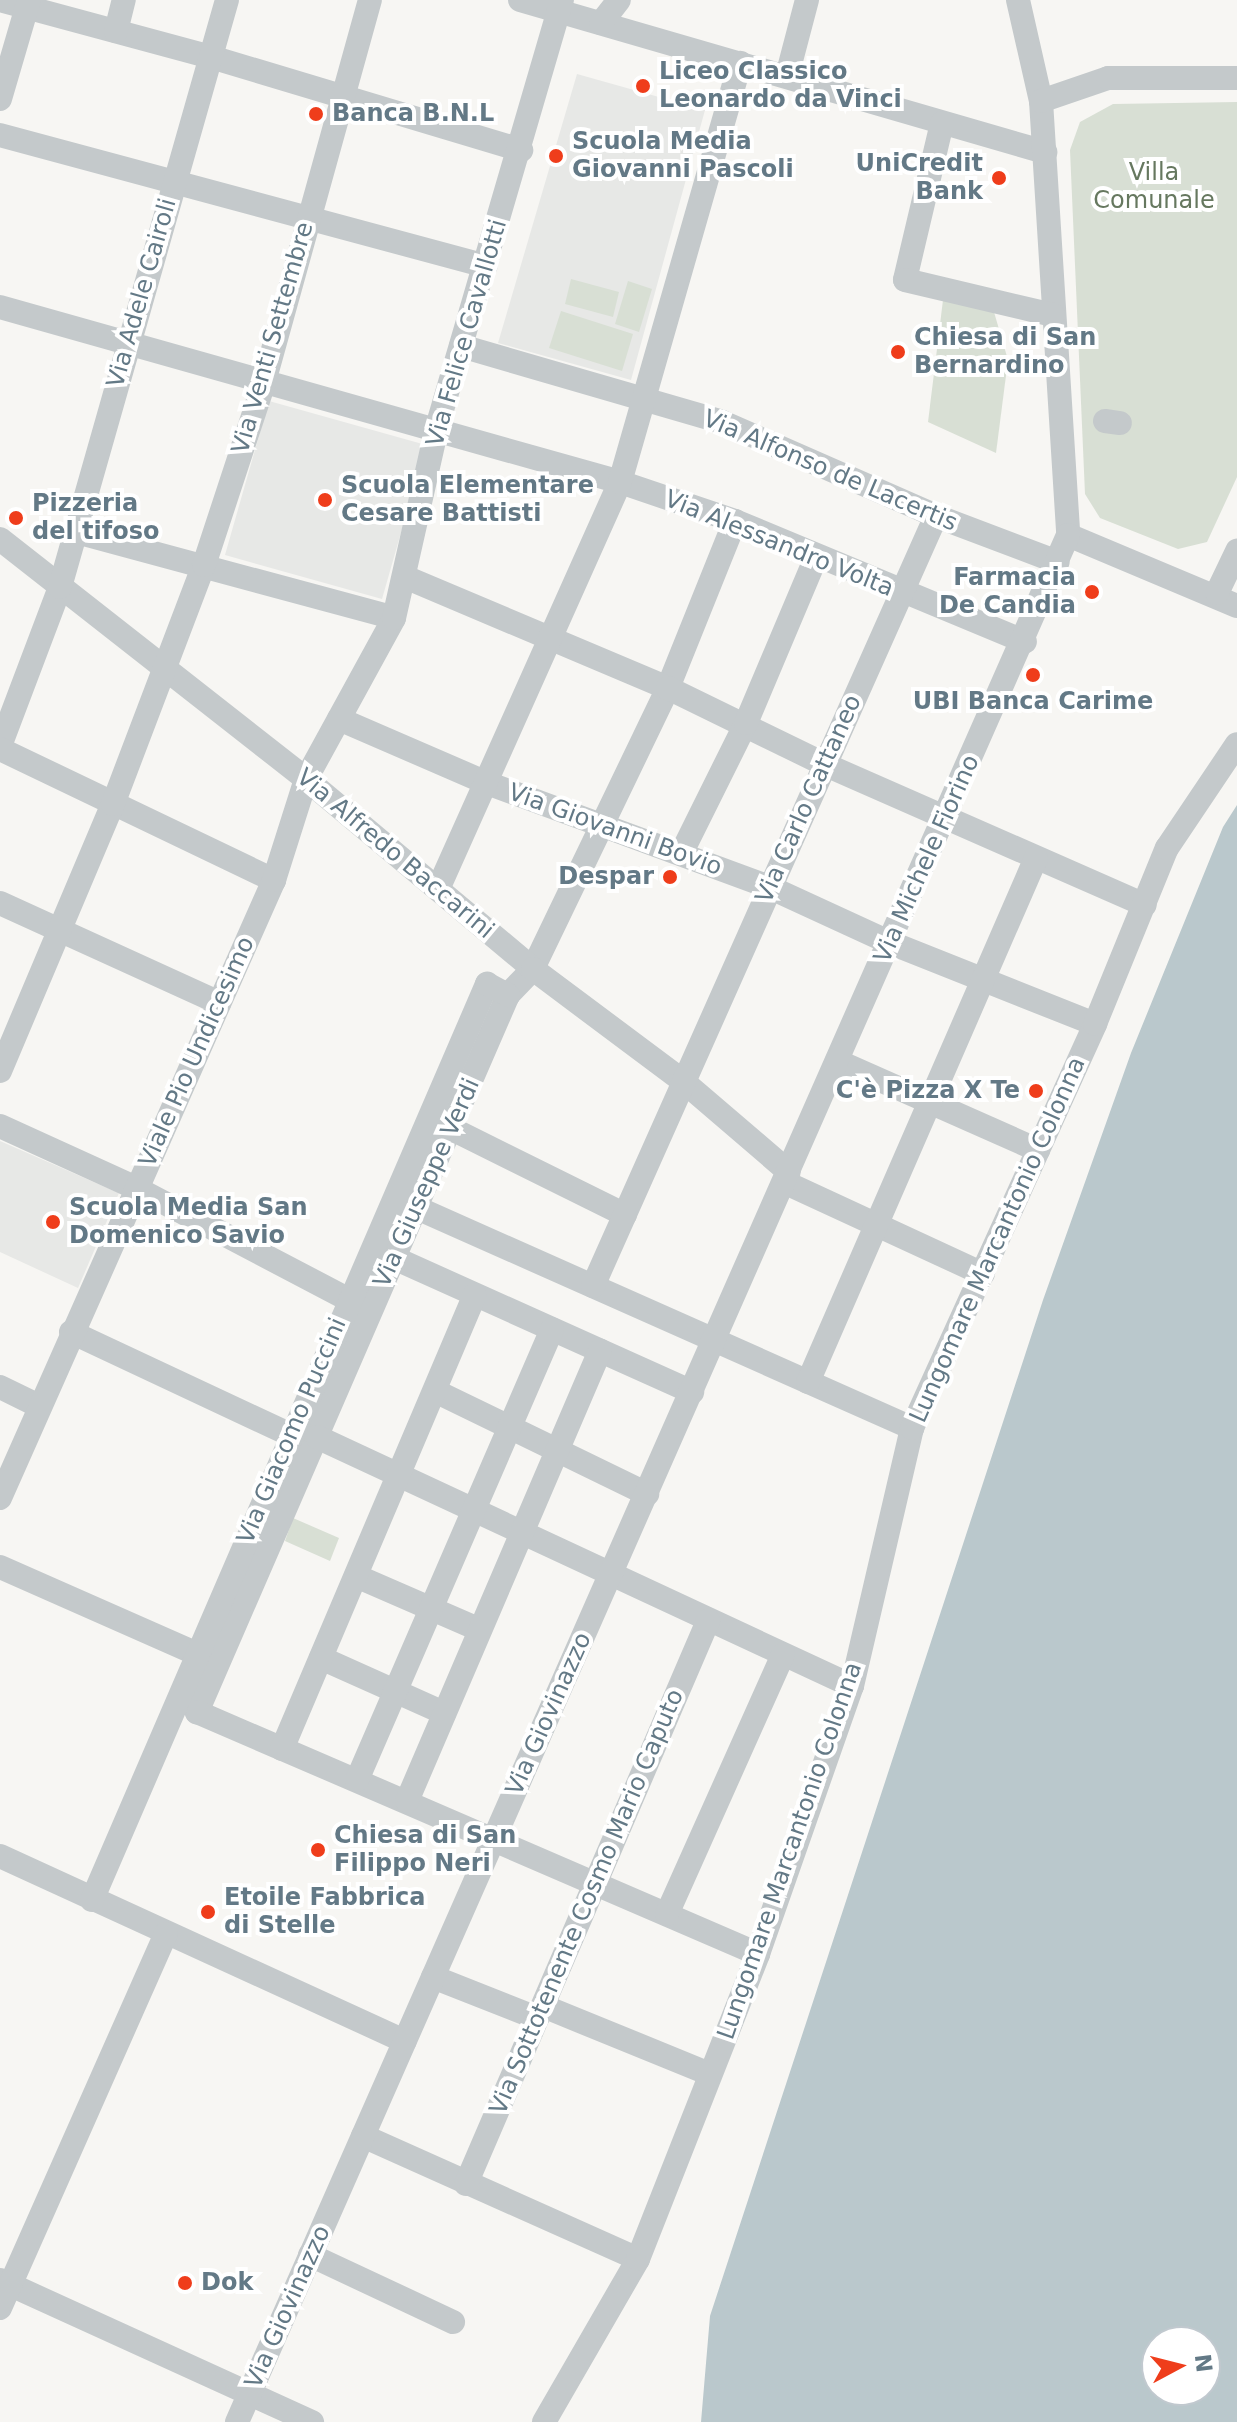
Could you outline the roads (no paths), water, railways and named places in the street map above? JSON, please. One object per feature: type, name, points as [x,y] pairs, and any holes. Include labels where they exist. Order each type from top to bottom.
[{"type":"street","points":[[0,0],[28,4],[521,150]]},
{"type":"street","points":[[116,31],[124,0]]},
{"type":"street","name":"Via Adele Cairoli","points":[[0,748],[60,587],[127,342],[227,0]]},
{"type":"street","name":"Via Venti Settembre","points":[[0,1071],[113,804],[204,565],[264,382],[370,0]]},
{"type":"street","points":[[520,0],[561,6],[601,23],[1045,152]]},
{"type":"street","points":[[601,23],[619,0]]},
{"type":"street","points":[[787,76],[807,0]]},
{"type":"street","points":[[1018,0],[1041,101],[1068,535],[1227,600],[1237,551]]},
{"type":"street","points":[[0,99],[28,4]]},
{"type":"street","name":"Via Felice Cavallotti","points":[[306,779],[394,618],[437,427],[561,6]]},
{"type":"street","points":[[438,889],[620,482],[646,400],[740,63]]},
{"type":"street","points":[[1041,101],[1108,78],[1237,78]]},
{"type":"street","points":[[942,123],[905,280],[1053,315]]},
{"type":"street","points":[[0,135],[486,266]]},
{"type":"street","name":"Via Alessandro Volta","points":[[0,307],[264,382],[437,427],[620,482],[735,521],[902,594],[1025,642]]},
{"type":"street","name":"Via Alfonso de Lacertis","points":[[461,346],[722,422],[936,516],[1058,562]]},
{"type":"street","name":"Via Carlo Cattaneo","points":[[593,1286],[936,516]]},
{"type":"street","name":"Via Giuseppe Verdi","points":[[282,1749],[197,1712],[305,1437],[417,1208],[508,995],[533,969],[668,688],[735,521]]},
{"type":"street","points":[[76,532],[394,618]]},
{"type":"street","name":"Via Michele Fiorino","points":[[786,1177],[944,816],[1025,642],[1068,535]]},
{"type":"street","name":"Via Alfredo Baccarini","points":[[0,539],[306,779],[533,969],[684,1082],[786,1177],[983,1274]]},
{"type":"street","points":[[681,854],[746,723],[816,557]]},
{"type":"street","points":[[405,577],[668,688],[746,723],[826,765],[1145,905]]},
{"type":"street","name":"Via Giovanni Bovio","points":[[339,719],[487,783],[769,887],[891,943],[1095,1024]]},
{"type":"street","name":"Lungomare Marcantonio Colonna","points":[[544,2422],[638,2259],[758,1954],[852,1686],[912,1428],[1095,1024],[1167,848],[1237,744]]},
{"type":"street","points":[[0,748],[274,880]]},
{"type":"street","name":"Viale Pio Undicesimo","points":[[0,1498],[274,880],[306,779]]},
{"type":"street","points":[[808,1382],[1036,858]]},
{"type":"street","points":[[0,903],[219,1003]]},
{"type":"street","name":"Via Giacomo Puccini","points":[[92,1900],[197,1654],[305,1437],[347,1299],[487,984],[508,995]]},
{"type":"street","points":[[837,1061],[1038,1150]]},
{"type":"street","points":[[0,1126],[136,1188],[347,1299]]},
{"type":"street","points":[[452,1129],[625,1215]]},
{"type":"street","name":"Via Giovinazzo","points":[[237,2422],[786,1177]]},
{"type":"street","points":[[417,1208],[912,1428]]},
{"type":"street","points":[[394,1258],[692,1392]]},
{"type":"street","points":[[475,1295],[282,1749],[596,1881],[758,1954]]},
{"type":"street","points":[[357,1780],[552,1329]]},
{"type":"street","points":[[71,1332],[399,1476],[610,1577],[852,1686]]},
{"type":"street","points":[[407,1801],[600,1351]]},
{"type":"street","points":[[0,1387],[39,1406]]},
{"type":"street","points":[[435,1391],[647,1494]]},
{"type":"street","points":[[0,1567],[197,1654]]},
{"type":"street","points":[[356,1576],[480,1630]]},
{"type":"street","name":"Via Sottotenente Cosmo Mario Caputo","points":[[466,2184],[708,1621]]},
{"type":"street","points":[[667,1914],[783,1655]]},
{"type":"street","points":[[321,1658],[444,1713]]},
{"type":"street","points":[[0,1856],[405,2041]]},
{"type":"street","points":[[0,2308],[5,2282],[166,1934]]},
{"type":"street","points":[[433,1977],[710,2074]]},
{"type":"street","points":[[363,2136],[638,2259]]},
{"type":"street","points":[[310,2255],[453,2322]]},
{"type":"street","points":[[5,2282],[312,2422]]},
{"type":"place","name":"Liceo Classico Leonardo da Vinci","points":[[643,86]]},
{"type":"place","name":"Banca B.N.L","points":[[316,114]]},
{"type":"place","name":"Scuola Media Giovanni Pascoli","points":[[556,156]]},
{"type":"place","name":"UniCredit Bank","points":[[999,178]]},
{"type":"place","name":"Chiesa di San Bernardino","points":[[898,352]]},
{"type":"place","name":"Scuola Elementare Cesare Battisti","points":[[325,500]]},
{"type":"place","name":"Pizzeria del tifoso","points":[[16,518]]},
{"type":"place","name":"Farmacia De Candia","points":[[1092,592]]},
{"type":"place","name":"UBI Banca Carime","points":[[1033,675]]},
{"type":"place","name":"Despar","points":[[670,877]]},
{"type":"place","name":"C'è Pizza X Te","points":[[1036,1091]]},
{"type":"place","name":"Scuola Media San Domenico Savio","points":[[53,1222]]},
{"type":"place","name":"Chiesa di San Filippo Neri","points":[[318,1850]]},
{"type":"place","name":"Etoile Fabbrica di Stelle","points":[[208,1912]]},
{"type":"place","name":"Dok","points":[[185,2283]]},
{"type":"park label","name":"Villa Comunale","points":[[1154,187]]}]
